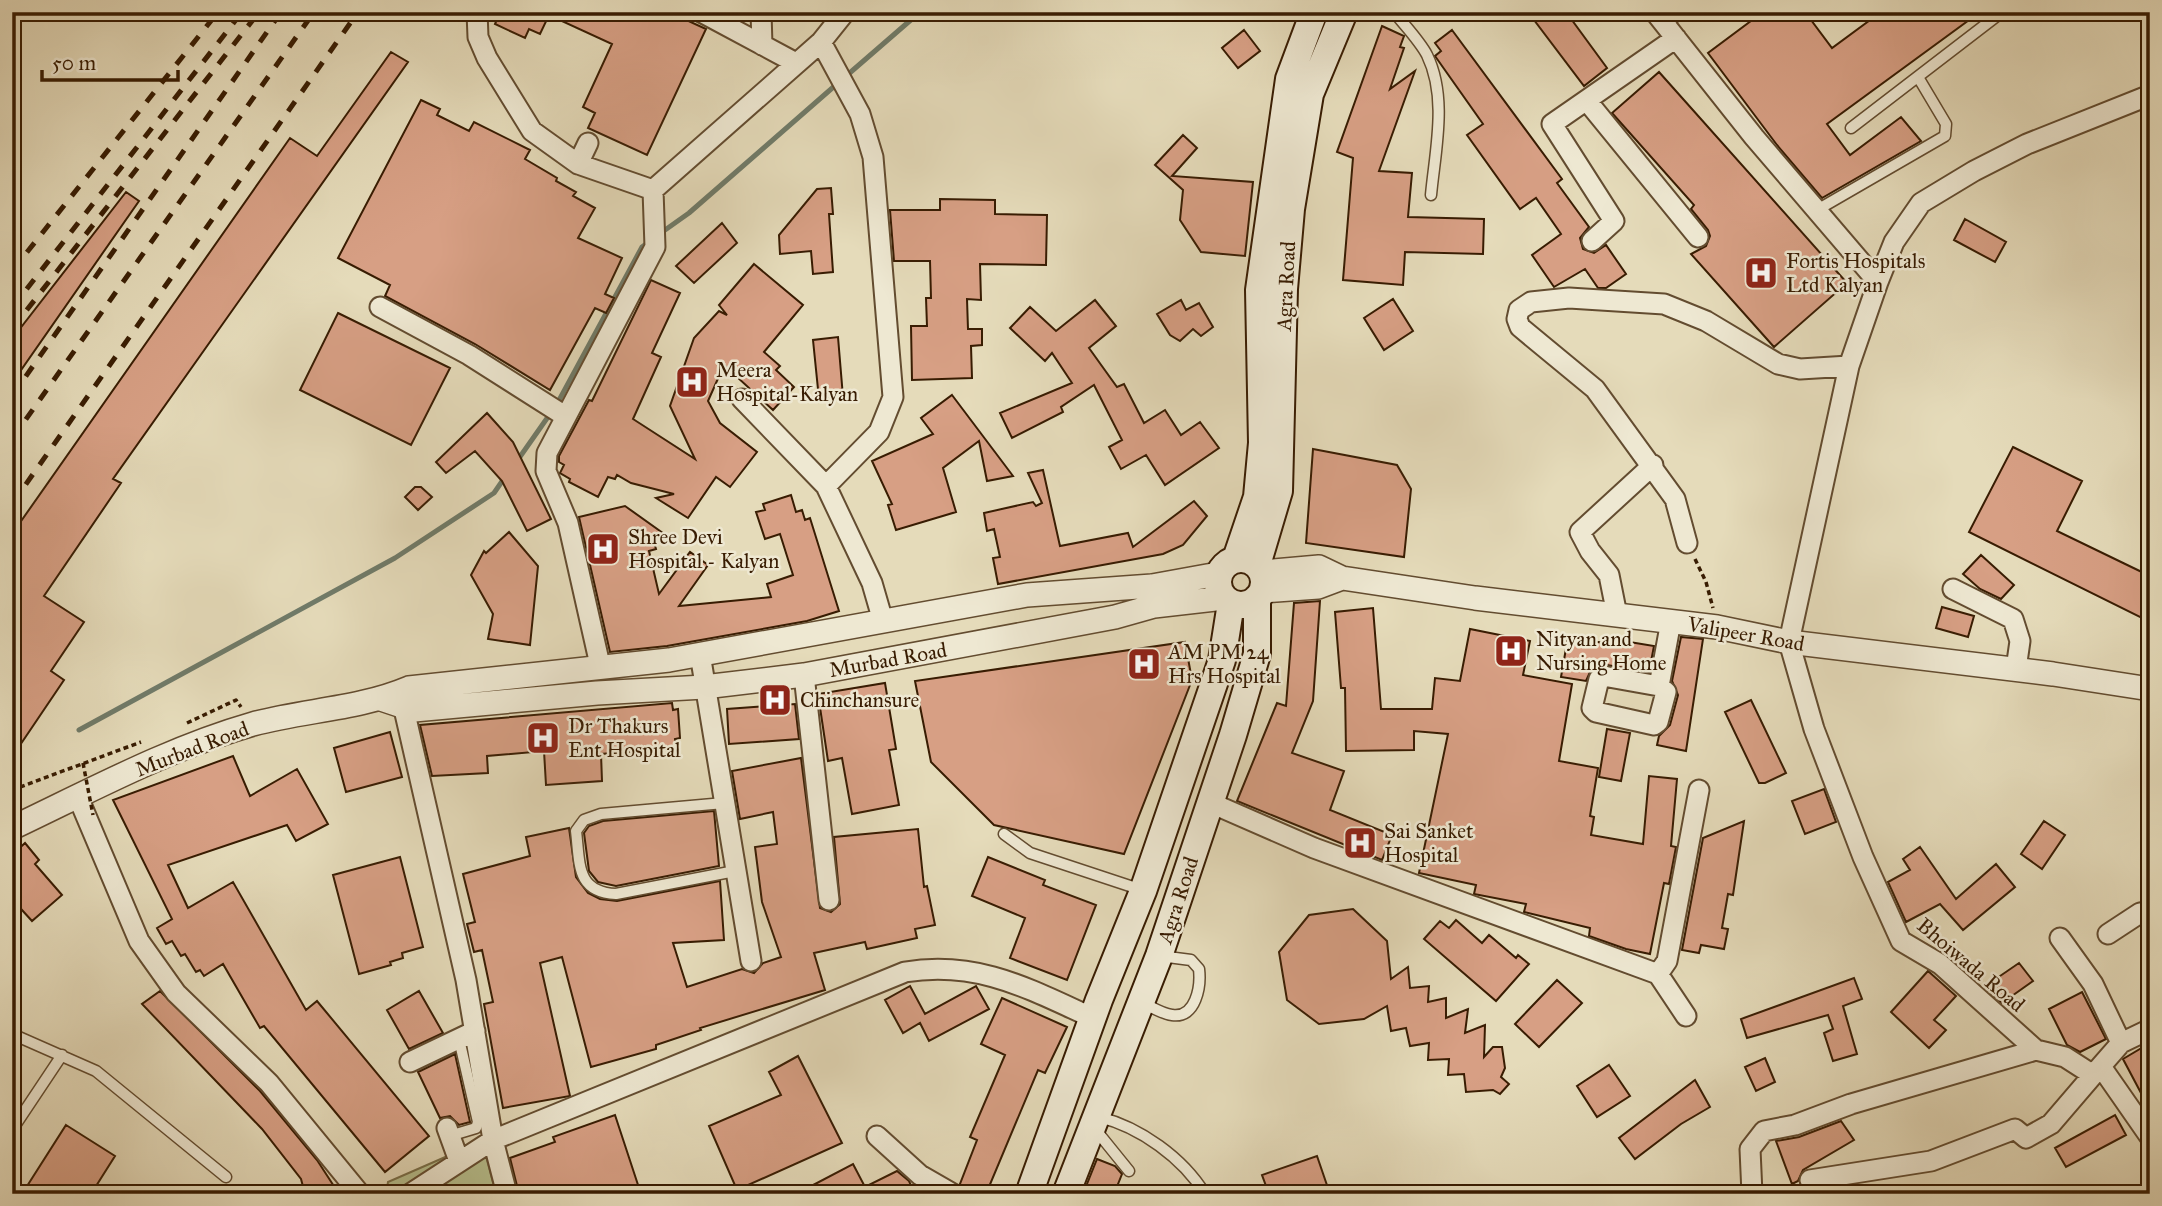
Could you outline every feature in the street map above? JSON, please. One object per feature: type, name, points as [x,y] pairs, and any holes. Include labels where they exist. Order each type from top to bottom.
[{"type":"main road","name":"Agra Road","points":[[1029,1194],[1143,891],[1222,660],[1243,583],[1257,497],[1262,443],[1259,290],[1289,79],[1314,12]]},
{"type":"main road","name":"Agra Road","points":[[1066,1194],[1159,956],[1254,671],[1259,638],[1243,583],[1279,491],[1284,289],[1291,209],[1311,94],[1345,12]]},
{"type":"street","points":[[477,12],[478,37],[487,58],[532,131],[578,164],[654,200]]},
{"type":"street","points":[[701,12],[796,64]]},
{"type":"street","points":[[761,12],[762,45]]},
{"type":"street","points":[[600,665],[568,523],[546,471],[547,453],[655,247],[654,200],[821,42],[845,12]]},
{"type":"street","points":[[1592,241],[1614,221],[1551,126],[1587,101],[1665,25],[1878,282]]},
{"type":"street","points":[[821,42],[836,65],[860,114],[873,158],[893,397],[879,432],[827,486]]},
{"type":"street","points":[[1789,642],[1849,366],[1894,242],[1921,203],[1974,170],[2027,144],[2150,95]]},
{"type":"street","points":[[1587,101],[1698,237]]},
{"type":"street","points":[[578,164],[588,143]]},
{"type":"street","points":[[1687,543],[1675,499],[1653,465],[1595,389],[1520,327],[1517,319],[1519,310],[1531,302],[1569,298],[1664,304],[1706,321],[1779,364],[1800,369],[1849,366]]},
{"type":"street","points":[[380,307],[469,355],[565,416]]},
{"type":"street","points":[[742,399],[827,486],[872,583],[883,621]]},
{"type":"street","points":[[1617,615],[1609,575],[1590,551],[1580,532],[1653,465]]},
{"type":"street","name":"Valipeer Road","points":[[1243,583],[1318,587],[1342,578],[1717,627],[1789,642],[2016,669],[2150,689]]},
{"type":"street","name":"Murbad Road","points":[[12,828],[164,757],[253,724],[600,665],[669,660],[1027,595],[1243,583]]},
{"type":"street","name":"Murbad Road","points":[[395,699],[414,710],[597,692],[704,687],[804,676],[1115,618],[1243,583]]},
{"type":"street","points":[[1953,589],[2013,619],[2020,641],[2016,669]]},
{"type":"street","points":[[1659,686],[1671,621]]},
{"type":"street","name":"Bhoiwada Road","points":[[1789,642],[1814,729],[1863,858],[1902,941],[1940,964],[2036,1050],[2065,1057],[2097,1072],[2150,1137]]},
{"type":"street","points":[[700,654],[751,961]]},
{"type":"street","points":[[804,676],[829,900]]},
{"type":"street","points":[[395,699],[466,980],[467,1035],[474,1074],[507,1194]]},
{"type":"street","points":[[1658,974],[1667,961],[1699,789]]},
{"type":"street","points":[[78,797],[139,940],[176,993],[269,1083],[360,1194]]},
{"type":"street","points":[[1210,803],[1314,848],[1658,974],[1686,1016]]},
{"type":"street","points":[[2108,934],[2140,913],[2150,911]]},
{"type":"street","points":[[2060,938],[2093,984],[2121,1043]]},
{"type":"street","points":[[410,1194],[493,1140],[905,972],[944,968],[985,973],[1093,1018]]},
{"type":"street","points":[[1810,1180],[1931,1161],[2015,1129],[2026,1138],[2051,1124],[2121,1043],[2150,1029]]},
{"type":"street","points":[[410,1062],[467,1035]]},
{"type":"street","points":[[1752,1194],[1750,1149],[1764,1131],[1795,1125],[1851,1104],[2036,1050]]},
{"type":"street","points":[[456,1131],[466,1157]]},
{"type":"street","points":[[877,1136],[920,1175],[953,1194]]},
{"type":"lane","points":[[1394,12],[1428,56],[1434,80],[1439,107],[1431,195]]},
{"type":"lane","points":[[1665,25],[1682,12]]},
{"type":"lane","points":[[1843,12],[1847,15],[1860,12]]},
{"type":"lane","points":[[1851,128],[2002,12]]},
{"type":"lane","points":[[1817,210],[1945,136],[1946,124],[1918,77]]},
{"type":"lane","points":[[724,803],[601,814],[584,820],[576,831],[579,853],[584,879],[590,889],[599,893],[616,894],[735,870]]},
{"type":"lane","points":[[1004,834],[1030,853],[1143,891]]},
{"type":"lane","points":[[1141,1002],[1173,1016],[1185,1012],[1198,997],[1199,970],[1191,960],[1159,956]]},
{"type":"lane","points":[[12,1034],[96,1071],[226,1177]]},
{"type":"lane","points":[[12,1130],[62,1055]]},
{"type":"lane","points":[[456,1131],[477,1128],[474,1074]]},
{"type":"lane","points":[[1093,1121],[1129,1171]]},
{"type":"lane","points":[[1093,1121],[1136,1131],[1192,1172],[1205,1194]]},
{"type":"path","points":[[1687,543],[1706,582],[1717,627]]},
{"type":"path","points":[[12,790],[142,742]]},
{"type":"path","points":[[83,763],[93,815]]},
{"type":"green space","points":[[482,1141],[496,1194],[386,1194],[388,1182]]},
{"type":"building","points":[[500,12],[669,12],[706,29],[647,155],[588,128],[595,113],[583,107],[612,44],[549,15],[540,34],[529,29],[525,38],[495,24]]},
{"type":"building","points":[[1528,12],[1566,12],[1607,68],[1584,86]]},
{"type":"building","points":[[1763,12],[1805,12],[1832,48],[1881,12],[1980,12],[1827,124],[1850,155],[1901,117],[1921,141],[1822,198],[1777,145],[1708,53]]},
{"type":"building","points":[[1382,26],[1404,36],[1400,47],[1404,48],[1390,89],[1415,71],[1379,171],[1412,173],[1408,217],[1484,219],[1483,254],[1405,252],[1403,285],[1343,280],[1353,158],[1337,152]]},
{"type":"building","points":[[1244,30],[1260,51],[1238,68],[1222,48]]},
{"type":"building","points":[[1452,30],[1562,179],[1557,183],[1589,227],[1580,238],[1583,249],[1594,253],[1606,245],[1626,274],[1606,288],[1598,288],[1585,269],[1554,287],[1532,255],[1561,234],[1536,198],[1520,209],[1467,135],[1483,124],[1435,56],[1441,51],[1435,43]]},
{"type":"building","points":[[391,52],[408,62],[113,479],[121,483],[44,596],[84,622],[51,671],[64,680],[12,757],[12,534],[290,138],[317,156]]},
{"type":"building","points":[[1659,72],[1847,283],[1774,347],[1691,254],[1706,246],[1710,236],[1691,209],[1694,205],[1612,113]]},
{"type":"building","points":[[421,100],[440,109],[437,115],[469,131],[474,122],[530,150],[525,159],[576,192],[573,196],[595,208],[578,238],[622,258],[605,294],[614,298],[606,313],[595,308],[550,390],[475,344],[385,296],[390,285],[338,258]]},
{"type":"building","points":[[1183,135],[1197,148],[1172,176],[1253,182],[1245,256],[1201,252],[1180,220],[1183,190],[1155,165]]},
{"type":"building","points":[[831,188],[833,214],[829,214],[833,272],[813,274],[811,251],[780,254],[779,235],[817,189]]},
{"type":"building","points":[[126,192],[139,201],[12,383],[12,339]]},
{"type":"building","points":[[940,199],[995,200],[995,214],[1047,215],[1046,265],[980,264],[981,300],[967,299],[968,329],[982,329],[982,345],[971,346],[972,378],[912,380],[911,326],[927,326],[926,298],[931,298],[930,261],[894,261],[890,210],[940,210]]},
{"type":"building","points":[[1965,219],[2006,242],[1995,262],[1954,240]]},
{"type":"building","points":[[722,223],[737,243],[694,283],[676,266]]},
{"type":"building","points":[[754,264],[803,305],[764,352],[780,366],[776,370],[794,387],[773,410],[724,365],[708,401],[720,423],[757,452],[730,487],[716,477],[688,518],[656,498],[674,494],[631,483],[617,475],[615,479],[608,477],[598,497],[569,482],[570,479],[560,473],[564,465],[559,462],[559,456],[589,400],[592,401],[651,280],[680,293],[652,353],[661,357],[633,419],[695,459],[670,406],[694,338],[719,311],[727,315],[719,305]]},
{"type":"building","points":[[1393,299],[1413,331],[1384,350],[1364,318]]},
{"type":"building","points":[[1095,300],[1116,326],[1089,348],[1117,387],[1124,384],[1144,423],[1165,410],[1181,435],[1200,422],[1219,448],[1165,485],[1146,455],[1121,469],[1109,447],[1122,440],[1094,385],[1061,407],[1063,412],[1012,438],[1000,413],[1072,383],[1052,353],[1045,361],[1010,328],[1030,307],[1056,331]]},
{"type":"building","points":[[1181,300],[1186,310],[1199,303],[1213,327],[1201,336],[1193,329],[1180,341],[1170,335],[1157,314]]},
{"type":"building","points":[[338,313],[450,368],[411,445],[300,390]]},
{"type":"building","points":[[838,337],[843,397],[819,399],[813,340]]},
{"type":"building","points":[[952,395],[1013,476],[987,481],[979,441],[943,468],[956,512],[896,530],[888,505],[892,504],[872,461],[933,434],[921,418]]},
{"type":"building","points":[[487,413],[513,442],[551,519],[527,531],[502,481],[475,451],[446,473],[436,462]]},
{"type":"building","points":[[2013,447],[2082,481],[2057,531],[2150,576],[2150,622],[1969,532]]},
{"type":"building","points":[[1313,449],[1397,465],[1411,489],[1404,557],[1306,543]]},
{"type":"building","points":[[1043,470],[1060,546],[1128,533],[1133,547],[1194,501],[1207,516],[1183,545],[1163,554],[998,584],[993,558],[1000,557],[994,529],[987,531],[984,513],[1033,502],[1036,506],[1042,503],[1028,473]]},
{"type":"building","points":[[415,487],[421,487],[432,497],[418,510],[405,497]]},
{"type":"building","points":[[791,495],[796,512],[802,510],[805,520],[810,518],[839,611],[807,621],[667,646],[610,652],[579,517],[625,506],[667,536],[653,539],[656,549],[649,551],[659,594],[690,552],[708,565],[679,606],[771,597],[767,584],[793,575],[780,534],[765,539],[756,512],[765,510],[763,504]]},
{"type":"building","points":[[509,532],[538,566],[530,645],[488,639],[493,614],[471,575],[484,551],[486,553]]},
{"type":"building","points":[[1981,555],[2014,585],[2001,599],[1980,589],[1963,574]]},
{"type":"building","points":[[1320,601],[1313,701],[1292,753],[1344,771],[1330,810],[1392,835],[1382,860],[1237,801],[1277,703],[1286,706],[1294,603]]},
{"type":"building","points":[[1942,607],[1974,616],[1968,637],[1936,628]]},
{"type":"building","points":[[1373,608],[1381,709],[1432,709],[1435,678],[1460,681],[1470,629],[1530,641],[1523,675],[1572,684],[1559,761],[1598,768],[1590,816],[1594,817],[1591,835],[1643,844],[1649,776],[1677,779],[1671,846],[1676,847],[1669,884],[1664,883],[1650,954],[1589,936],[1590,928],[1524,912],[1526,904],[1474,894],[1476,885],[1419,873],[1448,734],[1414,731],[1414,750],[1346,751],[1345,688],[1341,688],[1335,612]]},
{"type":"building","points":[[1568,637],[1610,644],[1611,639],[1654,646],[1649,672],[1601,664],[1591,670],[1586,681],[1561,677]]},
{"type":"building","points":[[1681,637],[1703,639],[1686,751],[1657,745],[1659,736],[1670,725],[1678,695],[1672,681]]},
{"type":"building","points":[[1185,642],[1192,680],[1124,854],[994,825],[931,762],[915,681]]},
{"type":"building","points":[[885,683],[896,749],[889,750],[899,805],[852,814],[842,758],[828,761],[818,694]]},
{"type":"building","points":[[1751,700],[1786,773],[1765,783],[1759,783],[1725,712]]},
{"type":"building","points":[[672,703],[673,710],[678,709],[680,738],[675,739],[676,748],[601,754],[602,781],[546,785],[544,751],[487,756],[488,773],[432,776],[420,725]]},
{"type":"building","points":[[795,704],[799,739],[729,744],[727,709]]},
{"type":"building","points":[[1607,729],[1630,733],[1621,781],[1599,777]]},
{"type":"building","points":[[390,732],[402,777],[346,792],[334,748]]},
{"type":"building","points":[[233,756],[250,796],[297,769],[328,824],[296,841],[287,825],[168,865],[188,908],[233,882],[306,1010],[317,1001],[429,1136],[385,1172],[264,1026],[260,1028],[223,964],[204,976],[200,970],[196,972],[185,954],[181,956],[172,941],[166,944],[157,928],[172,919],[113,800]]},
{"type":"building","points":[[801,758],[820,908],[831,912],[840,904],[834,837],[918,829],[924,887],[927,886],[935,925],[915,929],[917,938],[867,949],[865,942],[814,953],[825,990],[700,1028],[701,1030],[656,1045],[656,1049],[591,1067],[562,957],[540,963],[570,1096],[503,1108],[484,1004],[493,1002],[482,950],[474,952],[467,924],[475,922],[463,874],[530,856],[526,837],[569,828],[576,877],[588,893],[600,899],[617,901],[720,881],[724,940],[673,943],[687,987],[742,969],[754,973],[763,963],[781,957],[762,902],[755,847],[777,844],[773,812],[740,819],[732,771]]},
{"type":"building","points":[[1824,789],[1836,822],[1805,834],[1792,801]]},
{"type":"building","points":[[714,811],[719,866],[616,886],[598,882],[589,871],[584,833],[589,826],[603,821]]},
{"type":"building","points":[[1744,821],[1733,895],[1728,894],[1722,928],[1728,929],[1724,949],[1701,945],[1699,953],[1682,950],[1703,838]]},
{"type":"building","points":[[2044,821],[2065,835],[2042,869],[2021,854]]},
{"type":"building","points":[[25,843],[39,860],[35,864],[62,895],[32,921],[12,899],[12,855]]},
{"type":"building","points":[[1920,847],[1956,899],[1996,864],[2015,887],[1963,930],[1940,904],[1906,922],[1888,882],[1910,870],[1903,859]]},
{"type":"building","points":[[400,857],[423,947],[402,953],[403,958],[390,962],[391,965],[359,974],[333,875]]},
{"type":"building","points":[[988,857],[1045,880],[1043,885],[1096,905],[1067,980],[1010,958],[1025,918],[972,896]]},
{"type":"building","points":[[1353,909],[1387,941],[1391,979],[1408,967],[1410,988],[1429,986],[1428,1002],[1446,998],[1446,1018],[1468,1009],[1465,1033],[1485,1025],[1484,1057],[1493,1047],[1502,1047],[1505,1068],[1501,1077],[1509,1084],[1500,1094],[1493,1090],[1466,1092],[1464,1074],[1448,1075],[1449,1059],[1428,1060],[1429,1043],[1410,1046],[1406,1028],[1391,1031],[1387,1006],[1364,1019],[1319,1024],[1287,1000],[1279,952],[1309,915]]},
{"type":"building","points":[[1456,920],[1482,943],[1489,935],[1516,958],[1518,955],[1529,964],[1496,1001],[1424,939],[1440,921],[1449,928]]},
{"type":"building","points":[[2019,963],[2033,981],[2002,1003],[1984,987]]},
{"type":"building","points":[[1928,971],[1956,996],[1934,1020],[1946,1030],[1929,1048],[1891,1012]]},
{"type":"building","points":[[1854,978],[1862,999],[1843,1006],[1857,1054],[1833,1061],[1824,1033],[1833,1029],[1828,1015],[1747,1038],[1741,1019]]},
{"type":"building","points":[[1557,980],[1582,1003],[1539,1047],[1515,1024]]},
{"type":"building","points":[[910,986],[925,1014],[976,986],[989,1009],[929,1041],[920,1023],[903,1033],[885,1000]]},
{"type":"building","points":[[160,991],[260,1091],[317,1160],[339,1194],[305,1194],[301,1179],[262,1129],[142,1004]]},
{"type":"building","points":[[419,991],[443,1033],[409,1049],[387,1010]]},
{"type":"building","points":[[2082,992],[2106,1039],[2080,1052],[2067,1045],[2049,1009]]},
{"type":"building","points":[[1002,998],[1067,1027],[1045,1073],[1038,1070],[986,1194],[972,1194],[960,1184],[977,1140],[970,1137],[1005,1055],[981,1044]]},
{"type":"building","points":[[2150,1043],[2150,1110],[2123,1059]]},
{"type":"building","points":[[455,1054],[470,1122],[459,1125],[450,1116],[440,1118],[418,1072]]},
{"type":"building","points":[[798,1056],[842,1143],[737,1190],[709,1126],[781,1095],[769,1072]]},
{"type":"building","points":[[1765,1058],[1775,1082],[1756,1091],[1745,1067]]},
{"type":"building","points":[[1609,1065],[1630,1096],[1597,1117],[1577,1086]]},
{"type":"building","points":[[1695,1080],[1710,1107],[1681,1124],[1635,1159],[1619,1138]]},
{"type":"building","points":[[615,1115],[641,1194],[519,1194],[510,1158],[555,1142],[553,1137]]},
{"type":"building","points":[[2115,1115],[2126,1135],[2066,1167],[2055,1148]]},
{"type":"building","points":[[1841,1121],[1854,1140],[1803,1170],[1798,1181],[1792,1184],[1776,1141],[1799,1137]]},
{"type":"building","points":[[66,1125],[115,1156],[91,1194],[22,1194]]},
{"type":"building","points":[[1317,1156],[1330,1194],[1269,1194],[1262,1175]]},
{"type":"building","points":[[1097,1159],[1115,1166],[1122,1174],[1114,1194],[1083,1194]]},
{"type":"building","points":[[853,1164],[865,1187],[897,1171],[909,1181],[915,1194],[796,1194]]},
{"type":"waterway","points":[[845,77],[920,12]]},
{"type":"waterway","points":[[658,235],[689,213],[838,83]]},
{"type":"waterway","points":[[557,404],[642,247],[650,241]]},
{"type":"waterway","points":[[517,461],[550,414]]},
{"type":"waterway","points":[[79,730],[395,558],[494,493],[505,477]]},
{"type":"railway","points":[[12,271],[218,12]]},
{"type":"railway","points":[[12,308],[242,12]]},
{"type":"railway","points":[[12,329],[259,12]]},
{"type":"railway","points":[[12,396],[281,12]]},
{"type":"railway","points":[[12,439],[314,12]]},
{"type":"railway","points":[[12,504],[358,12]]},
{"type":"place","name":"Fortis Hospitals Ltd Kalyan","points":[[1761,273]]},
{"type":"place","name":"Meera Hospital-Kalyan","points":[[692,382]]},
{"type":"place","name":"Shree Devi Hospital - Kalyan","points":[[603,549]]},
{"type":"place","name":"Nityan and Nursing Home","points":[[1511,651]]},
{"type":"place","name":"AM PM 24 Hrs Hospital","points":[[1144,664]]},
{"type":"place","name":"Chinchansure","points":[[775,700]]},
{"type":"place","name":"Dr Thakurs Ent Hospital","points":[[543,738]]},
{"type":"place","name":"Sai Sanket Hospital","points":[[1360,843]]}]
